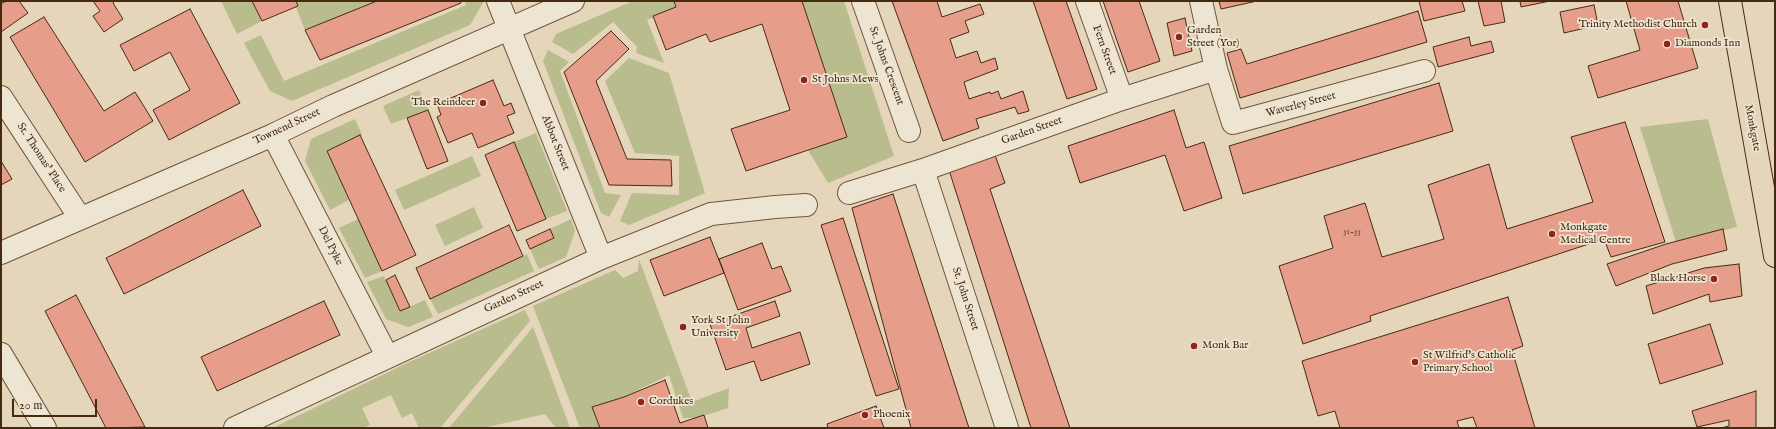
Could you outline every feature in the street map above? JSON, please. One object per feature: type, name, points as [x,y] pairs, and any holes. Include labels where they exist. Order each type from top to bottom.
[{"type":"main road","name":"Monkgate","points":[[1730,1],[1775,256]]},
{"type":"street","name":"Abbot Street","points":[[498,1],[601,258]]},
{"type":"street","name":"Townend Street","points":[[1,253],[273,135],[332,106],[573,1]]},
{"type":"street","name":"St. Johns Crescent","points":[[863,1],[910,131]]},
{"type":"street","name":"Fern Street","points":[[1086,1],[1122,99]]},
{"type":"street","points":[[1201,1],[1216,69]]},
{"type":"street","name":"Garden Street","points":[[849,194],[923,170],[1122,99],[1216,69]]},
{"type":"street","name":"Waverley Street","points":[[1216,69],[1234,123],[1424,71]]},
{"type":"street","name":"St. Thomas' Place","points":[[1,97],[80,218]]},
{"type":"street","name":"Del Pyke","points":[[273,135],[387,356]]},
{"type":"street","name":"St. John Street","points":[[923,170],[1007,428]]},
{"type":"street","name":"Garden Street","points":[[235,428],[387,356],[601,258],[711,214],[774,206],[806,205]]},
{"type":"street","points":[[1,354],[45,428]]},
{"type":"green space","points":[[221,1],[252,1],[262,21],[237,34]]},
{"type":"green space","points":[[296,1],[377,1],[305,30],[295,5]]},
{"type":"green space","points":[[465,1],[484,1],[470,25],[292,101],[270,91],[244,43],[261,35],[284,81],[466,5]]},
{"type":"green space","points":[[633,1],[674,1],[676,7],[647,20],[664,63],[636,53],[637,47],[613,22],[573,54],[552,42],[556,34]]},
{"type":"green space","points":[[802,1],[844,1],[894,156],[828,183],[808,150],[847,137]]},
{"type":"green space","points":[[548,50],[569,62],[560,71],[605,193],[621,195],[609,217],[601,213],[543,61]]},
{"type":"green space","points":[[629,58],[669,73],[705,193],[629,225],[620,221],[632,193],[679,195],[679,156],[635,153],[605,81]]},
{"type":"green space","points":[[419,90],[428,110],[391,124],[383,106]]},
{"type":"green space","points":[[355,119],[362,135],[327,151],[349,200],[330,210],[305,161],[311,139]]},
{"type":"green space","points":[[1708,119],[1737,227],[1676,242],[1640,127]]},
{"type":"green space","points":[[536,133],[567,211],[546,219],[514,142]]},
{"type":"green space","points":[[472,156],[481,176],[404,210],[395,190]]},
{"type":"green space","points":[[474,207],[483,228],[445,246],[435,225]]},
{"type":"green space","points":[[358,219],[382,271],[365,278],[339,228]]},
{"type":"green space","points":[[571,219],[575,231],[566,257],[539,269],[530,249],[554,238],[550,229]]},
{"type":"green space","points":[[527,254],[534,271],[438,314],[430,299]]},
{"type":"green space","points":[[639,259],[692,402],[729,388],[728,408],[697,418],[683,418],[669,375],[624,397],[593,407],[600,428],[580,428],[533,306],[615,270],[623,278],[638,271]]},
{"type":"green space","points":[[384,276],[400,311],[425,300],[433,317],[408,327],[386,319],[367,282]]},
{"type":"green space","points":[[525,310],[530,321],[440,428],[419,428],[412,413],[402,418],[391,395],[362,408],[370,425],[363,428],[273,428],[407,363]]},
{"type":"green space","points":[[533,327],[570,428],[556,428],[545,414],[483,428],[449,428]]},
{"type":"building","points":[[6,1],[19,1],[28,13],[1,32],[1,4]]},
{"type":"building","points":[[93,1],[115,1],[113,3],[123,19],[104,32],[93,16],[100,11]]},
{"type":"building","points":[[252,1],[296,1],[298,6],[262,21]]},
{"type":"building","points":[[377,1],[460,1],[461,3],[320,60],[305,30]]},
{"type":"building","name":"St Johns Mews","points":[[674,1],[802,1],[847,137],[746,171],[731,129],[790,110],[762,24],[710,42],[706,34],[666,50],[653,16],[676,7]]},
{"type":"building","points":[[892,1],[937,1],[942,17],[980,4],[984,14],[965,21],[969,32],[950,39],[956,58],[977,51],[981,63],[995,58],[998,69],[964,82],[969,99],[998,91],[1001,99],[1023,91],[1029,111],[1018,114],[1015,107],[976,119],[979,128],[943,141]]},
{"type":"building","points":[[1033,1],[1066,1],[1097,89],[1067,99]]},
{"type":"building","points":[[1103,1],[1139,1],[1160,61],[1128,72]]},
{"type":"building","points":[[1219,1],[1257,1],[1221,9]]},
{"type":"building","points":[[1419,1],[1462,1],[1465,11],[1424,21]]},
{"type":"building","points":[[1478,1],[1501,1],[1505,22],[1484,26]]},
{"type":"building","points":[[1520,1],[1550,1],[1521,7]]},
{"type":"building","points":[[1626,1],[1678,1],[1698,68],[1598,98],[1588,66],[1640,50]]},
{"type":"building","points":[[1594,5],[1598,25],[1564,33],[1560,12]]},
{"type":"building","points":[[190,9],[240,103],[169,140],[153,110],[190,90],[170,52],[134,71],[120,45]]},
{"type":"building","points":[[1418,11],[1427,42],[1240,98],[1227,53],[1241,49],[1247,64]]},
{"type":"building","points":[[44,17],[104,111],[135,92],[153,121],[85,162],[10,37]]},
{"type":"building","name":"Garden Street (Yor)","points":[[1185,18],[1192,51],[1174,56],[1167,23]]},
{"type":"building","points":[[611,31],[629,49],[596,81],[627,159],[671,160],[672,186],[609,185],[564,72]]},
{"type":"building","points":[[1469,37],[1471,46],[1491,41],[1494,52],[1438,67],[1433,47]]},
{"type":"building","points":[[493,80],[504,106],[511,103],[515,113],[507,116],[514,133],[478,148],[472,133],[448,143],[437,117],[441,115],[437,104]]},
{"type":"building","points":[[1439,83],[1453,131],[1243,194],[1229,146]]},
{"type":"building","points":[[428,110],[448,161],[427,169],[407,118]]},
{"type":"building","points":[[1174,110],[1186,148],[1204,142],[1222,198],[1184,211],[1165,155],[1080,183],[1068,146]]},
{"type":"building","name":"Monkgate Medical Centre","points":[[1625,122],[1665,242],[1611,257],[1604,239],[1370,316],[1371,321],[1303,344],[1279,266],[1333,248],[1324,216],[1365,203],[1382,257],[1444,239],[1428,185],[1489,164],[1507,229],[1593,202],[1571,137]]},
{"type":"building","points":[[360,135],[416,255],[382,271],[327,151]]},
{"type":"building","points":[[514,142],[546,219],[517,231],[485,155]]},
{"type":"building","points":[[995,155],[1005,183],[990,189],[1070,428],[1031,428],[949,170]]},
{"type":"building","points":[[1,161],[12,179],[1,185]]},
{"type":"building","points":[[243,190],[261,226],[124,294],[106,258]]},
{"type":"building","points":[[893,194],[969,428],[911,428],[852,208]]},
{"type":"building","points":[[843,218],[899,389],[876,396],[821,225]]},
{"type":"building","points":[[509,225],[523,256],[430,299],[416,268]]},
{"type":"building","points":[[550,229],[554,238],[530,249],[526,240]]},
{"type":"building","points":[[1723,229],[1727,250],[1672,264],[1616,286],[1607,264],[1666,244]]},
{"type":"building","points":[[710,237],[724,273],[664,296],[650,260]]},
{"type":"building","points":[[762,243],[772,269],[781,266],[791,291],[738,310],[719,259]]},
{"type":"building","points":[[1739,264],[1742,296],[1710,302],[1709,294],[1653,314],[1646,286],[1704,268]]},
{"type":"building","points":[[395,275],[410,307],[400,311],[386,280]]},
{"type":"building","points":[[76,295],[145,427],[106,428],[45,311]]},
{"type":"building","name":"St Wilfrid's Catholic Primary School","points":[[1508,297],[1523,346],[1512,350],[1535,428],[1477,428],[1473,417],[1457,421],[1459,428],[1340,428],[1335,411],[1318,416],[1302,361]]},
{"type":"building","points":[[324,301],[340,335],[217,391],[201,357]]},
{"type":"building","points":[[775,301],[780,316],[746,328],[752,348],[800,332],[810,364],[761,381],[754,361],[726,370],[710,324]]},
{"type":"building","points":[[1710,324],[1723,364],[1660,384],[1648,344]]},
{"type":"building","name":"Cordukes","points":[[665,380],[680,423],[704,415],[708,428],[600,428],[592,407],[624,397]]},
{"type":"building","points":[[1756,391],[1756,428],[1721,428],[1729,426],[1729,420],[1697,427],[1692,411]]},
{"type":"building","name":"Phoenix","points":[[876,406],[884,428],[828,428],[827,424]]},
{"type":"place","name":"Trinity Methodist Church","points":[[1705,25]]},
{"type":"place","name":"Garden Street (Yor)","points":[[1179,37]]},
{"type":"place","name":"Diamonds Inn","points":[[1667,44]]},
{"type":"place","name":"St Johns Mews","points":[[804,80]]},
{"type":"place","name":"The Reindeer","points":[[483,103]]},
{"type":"place","name":"Monkgate Medical Centre","points":[[1552,234]]},
{"type":"place","name":"Black Horse","points":[[1714,279]]},
{"type":"place","name":"York St John University","points":[[683,327]]},
{"type":"place","name":"Monk Bar","points":[[1194,346]]},
{"type":"place","name":"St Wilfrid's Catholic Primary School","points":[[1415,362]]},
{"type":"place","name":"Cordukes","points":[[641,402]]},
{"type":"place","name":"Phoenix","points":[[865,415]]}]
